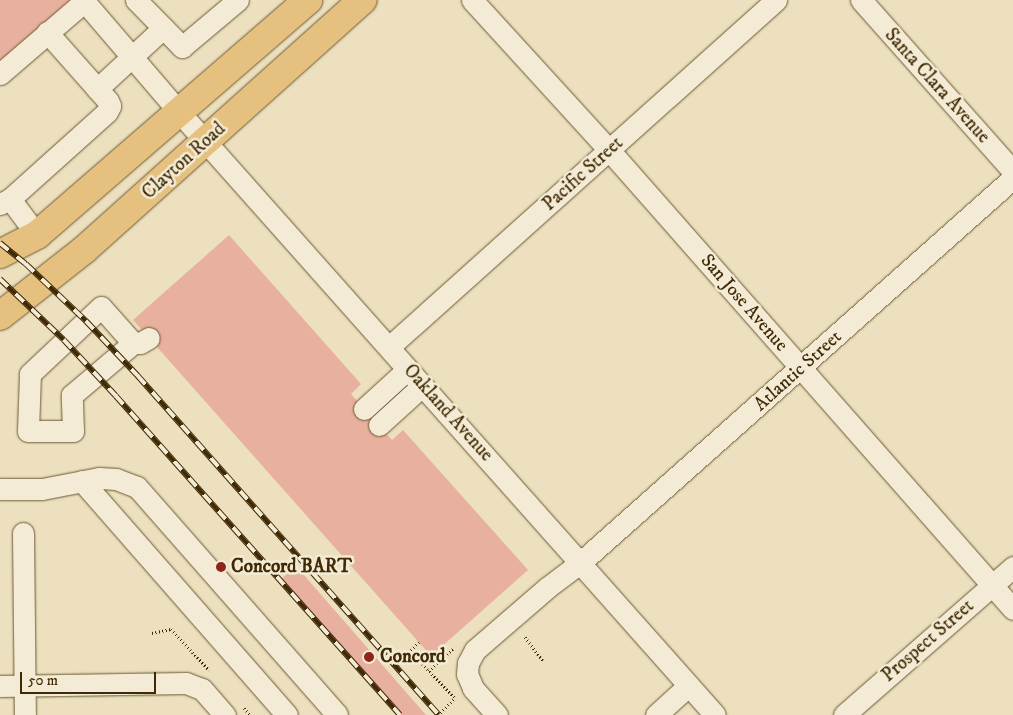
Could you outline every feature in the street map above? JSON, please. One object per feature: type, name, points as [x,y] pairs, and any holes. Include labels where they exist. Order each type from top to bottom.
[{"type":"main road","name":"Clayton Road","points":[[0,254],[37,235],[180,113],[308,0]]},
{"type":"main road","name":"Clayton Road","points":[[6,306],[85,249],[363,0]]},
{"type":"street","points":[[136,0],[182,47],[238,0]]},
{"type":"street","name":"San Jose Avenue","points":[[472,0],[609,150],[1013,609]]},
{"type":"street","name":"Pacific Street","points":[[389,347],[776,0]]},
{"type":"street","name":"Santa Clara Avenue","points":[[861,0],[1013,171]]},
{"type":"street","points":[[0,74],[85,1]]},
{"type":"street","name":"Oakland Avenue","points":[[85,1],[180,113],[582,562],[715,715]]},
{"type":"street","points":[[97,89],[163,28]]},
{"type":"street","points":[[37,235],[5,201],[107,112],[108,102],[47,32]]},
{"type":"street","name":"Atlantic Street","points":[[497,715],[471,684],[467,674],[468,662],[475,650],[548,587],[582,562],[1013,178]]},
{"type":"street","points":[[101,307],[141,341],[72,395],[73,431],[28,431],[30,374],[101,307]]},
{"type":"street","points":[[364,409],[408,369]]},
{"type":"street","points":[[379,426],[423,385]]},
{"type":"street","points":[[0,489],[42,489],[82,481],[116,479],[137,487],[337,715]]},
{"type":"street","points":[[82,481],[286,715]]},
{"type":"street","points":[[23,533],[25,715]]},
{"type":"street","name":"Prospect Street","points":[[844,715],[1013,567]]},
{"type":"street","points":[[0,686],[186,683],[202,688],[231,708]]},
{"type":"street","points":[[656,715],[688,686]]},
{"type":"path","points":[[152,633],[171,629],[210,672]]},
{"type":"path","points":[[525,637],[543,660]]},
{"type":"path","points":[[419,642],[410,650],[461,704]]},
{"type":"path","points":[[438,715],[455,698]]},
{"type":"path","points":[[231,708],[250,715]]},
{"type":"building","points":[[0,0],[71,0],[0,61]]},
{"type":"building","points":[[229,235],[361,384],[351,394],[392,440],[403,430],[528,570],[431,656],[133,320]]},
{"type":"building","points":[[296,566],[426,715],[396,715],[279,581]]},
{"type":"railway","points":[[0,243],[26,264],[86,321],[138,376],[439,715]]},
{"type":"railway","points":[[0,279],[64,340],[116,396],[400,715]]},
{"type":"place","name":"Concord BART","points":[[221,567]]},
{"type":"place","name":"Concord","points":[[369,657]]}]
